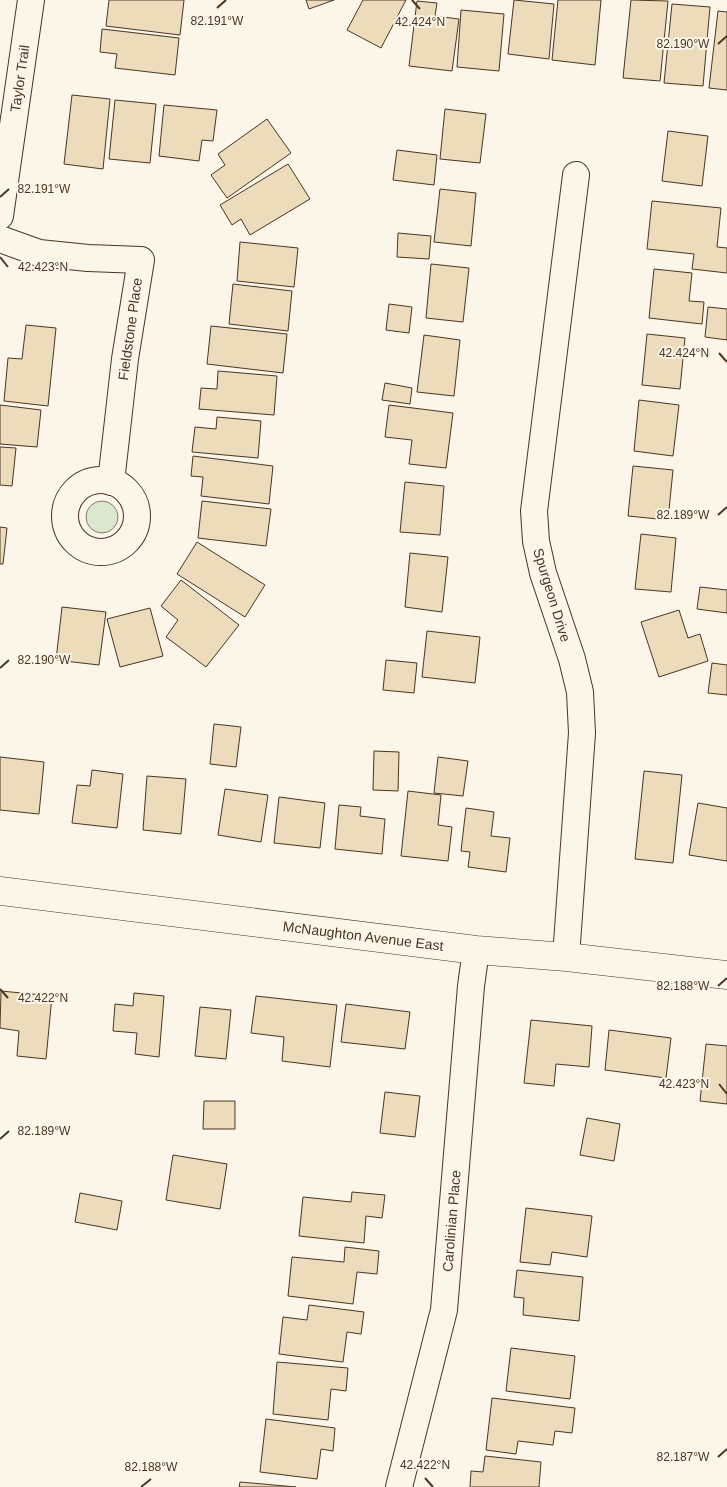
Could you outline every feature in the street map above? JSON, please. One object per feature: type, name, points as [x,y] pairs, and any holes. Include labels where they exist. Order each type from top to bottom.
[{"type":"main road","name":"McNaughton Avenue East","points":[[0,892],[476,950],[566,957],[727,975]]},
{"type":"street","name":"Taylor Trail","points":[[0,216],[30,0]]},
{"type":"street","name":"Spurgeon Drive","points":[[566,957],[582,733],[580,692],[572,659],[543,573],[536,541],[534,510],[576,175]]},
{"type":"street","name":"Fieldstone Place","points":[[0,239],[40,253],[88,258],[141,260],[125,359],[111,482]]},
{"type":"street","name":"Carolinian Place","points":[[399,1487],[444,1310],[476,950]]},
{"type":"green space","points":[[102,501],[108,502],[113,506],[117,511],[117,523],[113,528],[108,532],[102,533],[96,532],[91,528],[87,523],[86,517],[87,511],[91,506],[96,502]]},
{"type":"building","points":[[109,0],[184,0],[180,35],[106,26]]},
{"type":"building","points":[[306,0],[334,0],[309,9]]},
{"type":"building","points":[[363,0],[406,0],[381,48],[347,30]]},
{"type":"building","points":[[514,0],[554,4],[549,59],[508,54]]},
{"type":"building","points":[[558,0],[601,0],[595,65],[552,60]]},
{"type":"building","points":[[631,0],[668,1],[660,81],[623,78]]},
{"type":"building","points":[[417,1],[437,3],[435,16],[459,19],[452,71],[409,66]]},
{"type":"building","points":[[672,4],[710,7],[703,86],[664,83]]},
{"type":"building","points":[[461,10],[504,14],[499,71],[457,67]]},
{"type":"building","points":[[718,11],[727,12],[727,90],[709,88]]},
{"type":"building","points":[[102,29],[179,38],[175,75],[115,68],[117,54],[100,52]]},
{"type":"building","points":[[72,95],[110,99],[103,169],[64,164]]},
{"type":"building","points":[[115,100],[156,104],[150,163],[109,159]]},
{"type":"building","points":[[164,105],[217,110],[213,141],[202,140],[199,161],[159,156]]},
{"type":"building","points":[[445,109],[486,114],[480,163],[440,159]]},
{"type":"building","points":[[267,119],[291,153],[227,198],[211,175],[225,165],[218,154]]},
{"type":"building","points":[[668,131],[708,136],[702,186],[662,181]]},
{"type":"building","points":[[397,150],[437,155],[434,185],[393,180]]},
{"type":"building","points":[[288,164],[310,199],[250,235],[241,219],[232,225],[220,205]]},
{"type":"building","points":[[440,189],[476,193],[471,246],[434,242]]},
{"type":"building","points":[[652,201],[721,208],[717,247],[727,248],[727,273],[692,269],[694,254],[647,249]]},
{"type":"building","points":[[398,233],[431,236],[429,259],[397,257]]},
{"type":"building","points":[[240,242],[298,248],[294,287],[237,281]]},
{"type":"building","points":[[431,264],[469,268],[463,322],[426,318]]},
{"type":"building","points":[[654,269],[692,273],[689,301],[704,302],[702,324],[649,318]]},
{"type":"building","points":[[233,284],[292,291],[288,331],[229,324]]},
{"type":"building","points":[[389,304],[412,307],[409,333],[386,330]]},
{"type":"building","points":[[708,307],[727,309],[727,340],[705,337]]},
{"type":"building","points":[[26,325],[56,328],[48,406],[4,401],[8,358],[22,359]]},
{"type":"building","points":[[211,326],[287,334],[283,373],[207,364]]},
{"type":"building","points":[[647,334],[685,338],[680,389],[642,385]]},
{"type":"building","points":[[424,335],[460,340],[454,396],[417,392]]},
{"type":"building","points":[[218,371],[277,376],[274,415],[199,409],[201,388],[217,389]]},
{"type":"building","points":[[385,383],[412,388],[410,404],[382,400]]},
{"type":"building","points":[[639,400],[679,405],[673,456],[634,451]]},
{"type":"building","points":[[0,405],[41,410],[37,447],[0,444]]},
{"type":"building","points":[[389,405],[453,413],[446,468],[409,464],[412,440],[385,437]]},
{"type":"building","points":[[217,417],[261,421],[258,458],[192,452],[195,427],[216,429]]},
{"type":"building","points":[[0,447],[16,448],[12,486],[0,485]]},
{"type":"building","points":[[193,456],[273,466],[269,504],[201,496],[203,477],[191,476]]},
{"type":"building","points":[[633,466],[673,470],[668,520],[628,516]]},
{"type":"building","points":[[405,482],[444,486],[440,535],[400,532]]},
{"type":"building","points":[[202,501],[271,509],[266,546],[198,538]]},
{"type":"building","points":[[0,527],[7,528],[3,564],[0,564]]},
{"type":"building","points":[[641,534],[676,538],[671,592],[635,589]]},
{"type":"building","points":[[197,542],[265,585],[245,617],[177,574]]},
{"type":"building","points":[[410,553],[448,557],[442,612],[405,607]]},
{"type":"building","points":[[181,580],[239,625],[206,667],[166,637],[178,620],[161,606]]},
{"type":"building","points":[[700,587],[727,590],[727,613],[697,609]]},
{"type":"building","points":[[62,607],[106,612],[99,665],[56,660]]},
{"type":"building","points":[[150,608],[163,656],[120,667],[107,619]]},
{"type":"building","points":[[679,610],[688,638],[700,634],[708,661],[659,677],[641,622]]},
{"type":"building","points":[[427,631],[480,637],[475,683],[422,677]]},
{"type":"building","points":[[386,660],[417,663],[414,693],[383,690]]},
{"type":"building","points":[[712,663],[727,665],[727,695],[708,693]]},
{"type":"building","points":[[214,724],[241,727],[236,767],[210,764]]},
{"type":"building","points":[[374,751],[399,752],[398,791],[373,790]]},
{"type":"building","points":[[0,757],[44,762],[39,814],[0,810]]},
{"type":"building","points":[[438,757],[468,761],[463,796],[434,793]]},
{"type":"building","points":[[92,770],[123,774],[117,828],[72,823],[77,785],[90,786]]},
{"type":"building","points":[[644,771],[682,775],[673,863],[635,859]]},
{"type":"building","points":[[147,776],[186,779],[181,834],[143,830]]},
{"type":"building","points":[[225,789],[268,795],[261,842],[218,835]]},
{"type":"building","points":[[408,791],[441,795],[438,825],[452,827],[448,861],[401,856]]},
{"type":"building","points":[[279,797],[325,803],[320,848],[274,843]]},
{"type":"building","points":[[698,803],[727,808],[727,861],[689,855]]},
{"type":"building","points":[[339,805],[361,807],[360,816],[385,819],[382,854],[335,849]]},
{"type":"building","points":[[466,808],[494,812],[491,836],[510,838],[506,872],[468,867],[470,852],[461,851]]},
{"type":"building","points":[[1,991],[52,996],[46,1059],[17,1056],[19,1031],[0,1028]]},
{"type":"building","points":[[134,993],[164,996],[159,1057],[135,1054],[137,1033],[113,1031],[115,1004],[133,1006]]},
{"type":"building","points":[[256,996],[337,1005],[330,1067],[282,1061],[284,1037],[251,1033]]},
{"type":"building","points":[[346,1004],[410,1012],[405,1049],[341,1042]]},
{"type":"building","points":[[200,1007],[231,1010],[226,1059],[195,1056]]},
{"type":"building","points":[[531,1020],[592,1026],[589,1067],[556,1064],[554,1086],[524,1083]]},
{"type":"building","points":[[609,1030],[671,1038],[666,1078],[605,1070]]},
{"type":"building","points":[[706,1044],[727,1046],[727,1104],[700,1101]]},
{"type":"building","points":[[385,1092],[420,1096],[415,1137],[380,1133]]},
{"type":"building","points":[[204,1101],[235,1101],[235,1129],[203,1129]]},
{"type":"building","points":[[587,1118],[620,1124],[614,1161],[580,1155]]},
{"type":"building","points":[[173,1155],[227,1164],[220,1209],[166,1200]]},
{"type":"building","points":[[352,1192],[385,1195],[382,1218],[366,1216],[364,1243],[299,1236],[303,1197],[351,1202]]},
{"type":"building","points":[[80,1193],[122,1201],[117,1230],[75,1222]]},
{"type":"building","points":[[526,1208],[592,1216],[587,1257],[552,1252],[550,1265],[520,1262]]},
{"type":"building","points":[[345,1247],[379,1251],[377,1274],[357,1272],[353,1304],[288,1296],[292,1257],[344,1262]]},
{"type":"building","points":[[517,1270],[583,1277],[579,1321],[523,1315],[524,1298],[514,1297]]},
{"type":"building","points":[[309,1305],[364,1312],[361,1334],[347,1332],[343,1362],[279,1354],[283,1317],[307,1320]]},
{"type":"building","points":[[511,1348],[575,1356],[570,1399],[506,1391]]},
{"type":"building","points":[[277,1362],[348,1368],[346,1391],[331,1389],[328,1420],[273,1414]]},
{"type":"building","points":[[492,1398],[575,1408],[572,1433],[555,1431],[553,1445],[518,1441],[516,1454],[486,1450]]},
{"type":"building","points":[[266,1419],[335,1428],[333,1451],[321,1449],[317,1479],[260,1472]]},
{"type":"building","points":[[485,1456],[541,1462],[539,1487],[470,1487],[471,1471],[483,1472]]},
{"type":"building","points":[[240,1482],[296,1487],[239,1487]]}]
